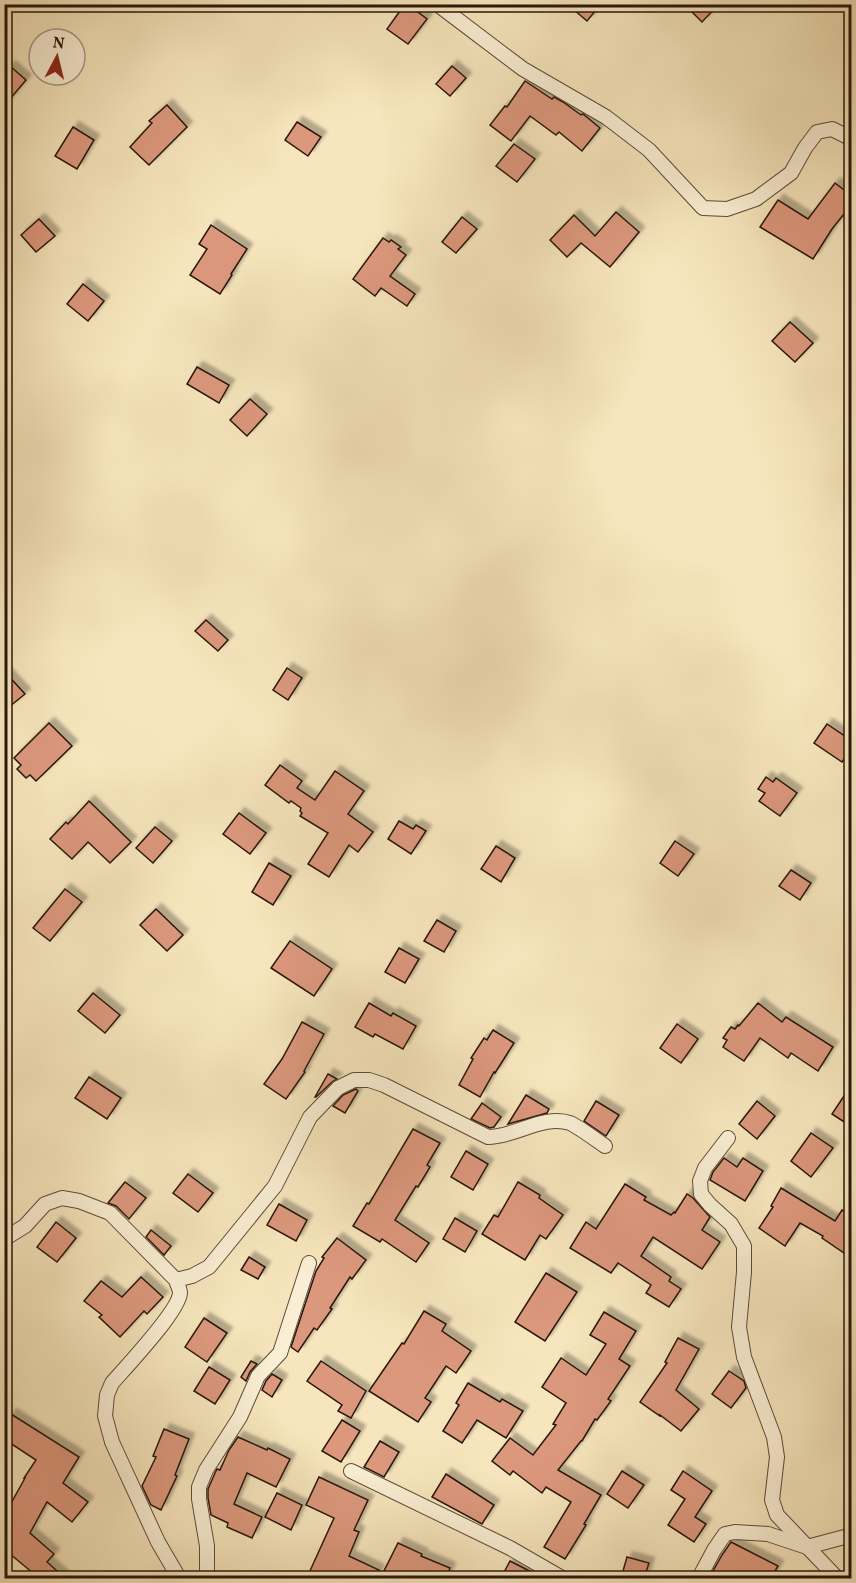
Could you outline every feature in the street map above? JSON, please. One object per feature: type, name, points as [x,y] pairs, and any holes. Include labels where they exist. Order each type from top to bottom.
[{"type":"street","points":[[437,4],[523,69],[606,117],[641,143],[703,208],[727,209],[756,199],[790,173],[817,132],[832,129],[852,139]]},
{"type":"street","points":[[176,1280],[192,1276],[209,1267],[275,1186],[310,1117],[339,1088],[354,1080],[369,1080],[384,1085],[488,1137],[499,1137],[547,1121],[569,1123],[605,1146]]},
{"type":"street","points":[[728,1138],[705,1168],[700,1181],[701,1194],[732,1224],[744,1246],[739,1327],[744,1357],[774,1437],[777,1456],[772,1500],[777,1515],[837,1578]]},
{"type":"street","points":[[4,1239],[25,1226],[45,1204],[62,1198],[79,1201],[110,1213],[176,1280],[180,1292],[176,1304],[112,1383],[107,1395],[105,1416],[112,1442],[158,1542],[179,1578]]},
{"type":"street","points":[[207,1578],[207,1546],[198,1487],[206,1470],[240,1417],[258,1376],[280,1353],[309,1263]]},
{"type":"street","points":[[351,1471],[510,1548],[562,1578]]},
{"type":"street","points":[[699,1578],[725,1534],[735,1532],[768,1534],[807,1546],[852,1535]]},
{"type":"building","points":[[405,4],[427,19],[408,44],[387,29]]},
{"type":"building","points":[[567,4],[601,4],[587,21]]},
{"type":"building","points":[[684,4],[719,4],[702,22]]},
{"type":"building","points":[[10,66],[26,80],[4,106],[4,72]]},
{"type":"building","points":[[452,66],[466,78],[450,96],[436,84]]},
{"type":"building","points":[[525,81],[552,99],[554,97],[581,115],[583,114],[600,128],[582,151],[559,132],[556,135],[530,116],[511,141],[490,125],[505,106],[507,107]]},
{"type":"building","points":[[167,105],[187,127],[149,165],[130,147],[152,123],[149,121]]},
{"type":"building","points":[[297,122],[321,137],[308,156],[285,140]]},
{"type":"building","points":[[73,127],[94,140],[77,169],[55,156]]},
{"type":"building","points":[[514,144],[535,159],[517,182],[496,166]]},
{"type":"building","points":[[835,183],[852,196],[852,204],[832,229],[813,259],[760,227],[778,200],[808,219]]},
{"type":"building","points":[[616,212],[639,232],[610,267],[581,243],[567,257],[550,240],[574,215],[595,236]]},
{"type":"building","points":[[462,217],[477,229],[456,253],[442,242]]},
{"type":"building","points":[[39,219],[55,236],[36,252],[21,235]]},
{"type":"building","points":[[211,225],[247,249],[220,294],[190,275],[207,249],[199,244]]},
{"type":"building","points":[[383,238],[401,247],[398,249],[406,255],[390,276],[415,294],[407,306],[381,288],[375,296],[353,279]]},
{"type":"building","points":[[83,284],[104,301],[88,321],[67,304]]},
{"type":"building","points":[[790,322],[813,343],[795,362],[772,341]]},
{"type":"building","points":[[197,367],[229,385],[219,403],[187,384]]},
{"type":"building","points":[[250,399],[267,414],[247,436],[230,420]]},
{"type":"building","points":[[206,620],[228,640],[218,651],[195,631]]},
{"type":"building","points":[[287,668],[302,678],[288,700],[273,690]]},
{"type":"building","points":[[4,671],[25,694],[4,711]]},
{"type":"building","points":[[49,723],[72,746],[36,781],[30,775],[26,778],[17,769],[21,765],[14,758]]},
{"type":"building","points":[[827,724],[852,741],[852,748],[842,762],[814,743]]},
{"type":"building","points":[[280,765],[302,781],[297,788],[315,800],[335,771],[364,791],[348,814],[373,832],[358,852],[349,845],[329,877],[308,864],[328,833],[300,816],[301,808],[291,801],[289,803],[265,785]]},
{"type":"building","points":[[766,777],[773,782],[776,778],[797,793],[780,816],[759,801],[765,793],[758,789]]},
{"type":"building","points":[[89,801],[131,842],[110,863],[88,842],[72,859],[50,839],[66,822],[68,824]]},
{"type":"building","points":[[239,813],[266,833],[250,854],[223,834]]},
{"type":"building","points":[[399,821],[413,829],[416,825],[426,831],[411,854],[388,839]]},
{"type":"building","points":[[155,827],[172,841],[153,863],[136,848]]},
{"type":"building","points":[[675,841],[694,854],[678,876],[660,863]]},
{"type":"building","points":[[496,846],[515,858],[501,882],[481,869]]},
{"type":"building","points":[[269,863],[291,876],[273,905],[252,892]]},
{"type":"building","points":[[791,870],[811,883],[800,900],[779,886]]},
{"type":"building","points":[[65,889],[82,902],[50,941],[33,928]]},
{"type":"building","points":[[156,909],[183,935],[167,951],[140,925]]},
{"type":"building","points":[[437,920],[456,931],[444,952],[424,941]]},
{"type":"building","points":[[290,941],[332,969],[314,996],[271,968]]},
{"type":"building","points":[[399,948],[419,959],[405,983],[385,972]]},
{"type":"building","points":[[93,993],[120,1015],[105,1033],[78,1011]]},
{"type":"building","points":[[369,1003],[391,1016],[393,1013],[416,1026],[403,1049],[375,1034],[373,1037],[355,1027]]},
{"type":"building","points":[[758,1003],[782,1022],[786,1017],[833,1047],[818,1071],[791,1053],[788,1058],[760,1038],[744,1061],[723,1047],[727,1040],[723,1038],[731,1027],[735,1029],[739,1026]]},
{"type":"building","points":[[302,1022],[324,1034],[305,1072],[286,1099],[264,1084],[282,1059]]},
{"type":"building","points":[[677,1024],[698,1039],[681,1063],[660,1048]]},
{"type":"building","points":[[493,1030],[514,1043],[480,1097],[459,1085],[473,1059],[471,1058],[484,1038],[487,1040]]},
{"type":"building","points":[[328,1074],[337,1079],[315,1097]]},
{"type":"building","points":[[89,1077],[121,1098],[107,1119],[75,1098]]},
{"type":"building","points":[[852,1084],[852,1127],[832,1114]]},
{"type":"building","points":[[356,1089],[358,1091],[345,1113],[333,1106],[343,1095]]},
{"type":"building","points":[[526,1095],[549,1109],[547,1113],[508,1124]]},
{"type":"building","points":[[596,1101],[619,1115],[606,1136],[584,1121]]},
{"type":"building","points":[[757,1101],[775,1116],[757,1139],[739,1124]]},
{"type":"building","points":[[482,1103],[501,1117],[494,1127],[490,1128],[471,1119]]},
{"type":"building","points":[[413,1129],[440,1143],[427,1165],[430,1167],[395,1220],[429,1243],[416,1262],[382,1239],[380,1242],[353,1226],[367,1203],[369,1204]]},
{"type":"building","points":[[811,1133],[833,1148],[811,1177],[791,1161]]},
{"type":"building","points":[[466,1151],[488,1164],[473,1190],[451,1177]]},
{"type":"building","points":[[724,1158],[737,1167],[743,1158],[763,1171],[745,1201],[710,1180]]},
{"type":"building","points":[[188,1174],[213,1193],[198,1212],[173,1193]]},
{"type":"building","points":[[125,1182],[146,1198],[129,1219],[116,1206],[108,1203]]},
{"type":"building","points":[[518,1182],[540,1195],[539,1198],[563,1215],[546,1239],[540,1235],[525,1260],[482,1234],[494,1215],[498,1217]]},
{"type":"building","points":[[625,1184],[646,1197],[644,1200],[671,1215],[675,1213],[687,1194],[710,1217],[702,1230],[720,1242],[702,1269],[653,1237],[641,1256],[671,1277],[669,1281],[681,1289],[669,1307],[646,1293],[651,1285],[618,1263],[611,1273],[570,1248],[586,1222],[596,1229]]},
{"type":"building","points":[[781,1188],[835,1221],[842,1210],[852,1216],[852,1243],[844,1253],[822,1238],[823,1236],[800,1223],[785,1246],[759,1228],[773,1207],[771,1206]]},
{"type":"building","points":[[279,1204],[307,1220],[296,1241],[267,1225]]},
{"type":"building","points":[[455,1218],[477,1231],[465,1252],[443,1239]]},
{"type":"building","points":[[56,1222],[76,1238],[57,1262],[37,1247]]},
{"type":"building","points":[[151,1230],[171,1246],[164,1255],[146,1237]]},
{"type":"building","points":[[337,1238],[366,1260],[352,1279],[350,1277],[330,1308],[332,1309],[317,1330],[314,1328],[298,1352],[291,1347],[316,1271],[324,1258],[322,1257]]},
{"type":"building","points":[[249,1257],[265,1267],[258,1279],[241,1270]]},
{"type":"building","points":[[546,1273],[577,1292],[545,1341],[515,1322]]},
{"type":"building","points":[[141,1277],[163,1297],[147,1314],[144,1311],[120,1337],[99,1317],[102,1315],[84,1301],[101,1281],[122,1297]]},
{"type":"building","points":[[424,1311],[446,1324],[442,1331],[471,1351],[456,1373],[446,1366],[425,1398],[431,1402],[418,1422],[369,1391],[402,1343],[404,1344]]},
{"type":"building","points":[[604,1312],[636,1331],[619,1359],[630,1366],[608,1399],[611,1401],[558,1470],[601,1495],[565,1559],[544,1547],[571,1502],[546,1487],[542,1493],[513,1471],[510,1475],[492,1461],[510,1438],[533,1455],[556,1425],[553,1424],[566,1403],[542,1387],[561,1358],[586,1375],[606,1344],[590,1335]]},
{"type":"building","points":[[204,1318],[227,1333],[207,1362],[185,1347]]},
{"type":"building","points":[[678,1338],[699,1349],[676,1390],[699,1409],[681,1431],[640,1402],[667,1363],[665,1362]]},
{"type":"building","points":[[251,1361],[257,1364],[246,1381],[241,1377]]},
{"type":"building","points":[[321,1361],[366,1391],[351,1418],[338,1411],[342,1405],[307,1381]]},
{"type":"building","points":[[209,1367],[230,1380],[215,1404],[194,1391]]},
{"type":"building","points":[[729,1371],[744,1381],[746,1388],[731,1408],[712,1394]]},
{"type":"building","points":[[272,1374],[282,1380],[272,1397],[262,1390]]},
{"type":"building","points":[[468,1383],[500,1402],[502,1399],[523,1411],[506,1438],[477,1420],[462,1443],[443,1431],[459,1405],[456,1403]]},
{"type":"building","points":[[11,1414],[79,1457],[63,1483],[88,1502],[72,1522],[47,1502],[30,1533],[54,1554],[47,1562],[65,1578],[39,1578],[4,1549],[4,1516],[36,1460],[4,1439],[4,1424]]},
{"type":"building","points":[[342,1420],[360,1431],[341,1462],[322,1451]]},
{"type":"building","points":[[164,1429],[189,1439],[175,1475],[177,1476],[161,1510],[151,1505],[142,1486],[156,1457],[153,1456]]},
{"type":"building","points":[[238,1437],[290,1459],[276,1487],[247,1473],[234,1504],[262,1517],[252,1538],[227,1527],[228,1523],[211,1515],[208,1498],[208,1489],[215,1473],[217,1469],[220,1470]]},
{"type":"building","points":[[380,1441],[399,1452],[384,1477],[364,1467]]},
{"type":"building","points":[[622,1471],[644,1485],[628,1508],[607,1494]]},
{"type":"building","points":[[683,1471],[712,1491],[695,1517],[706,1524],[694,1542],[668,1525],[685,1499],[671,1490]]},
{"type":"building","points":[[446,1474],[494,1505],[482,1524],[432,1497]]},
{"type":"building","points":[[319,1477],[368,1500],[354,1530],[359,1532],[349,1556],[379,1570],[375,1578],[322,1578],[309,1573],[334,1518],[306,1505]]},
{"type":"building","points":[[277,1493],[302,1505],[291,1530],[265,1517]]},
{"type":"building","points":[[731,1542],[778,1566],[771,1578],[709,1578]]},
{"type":"building","points":[[398,1543],[450,1568],[446,1578],[400,1578],[384,1571]]},
{"type":"building","points":[[627,1557],[649,1563],[644,1578],[621,1578]]},
{"type":"building","points":[[510,1561],[543,1578],[501,1578]]}]
